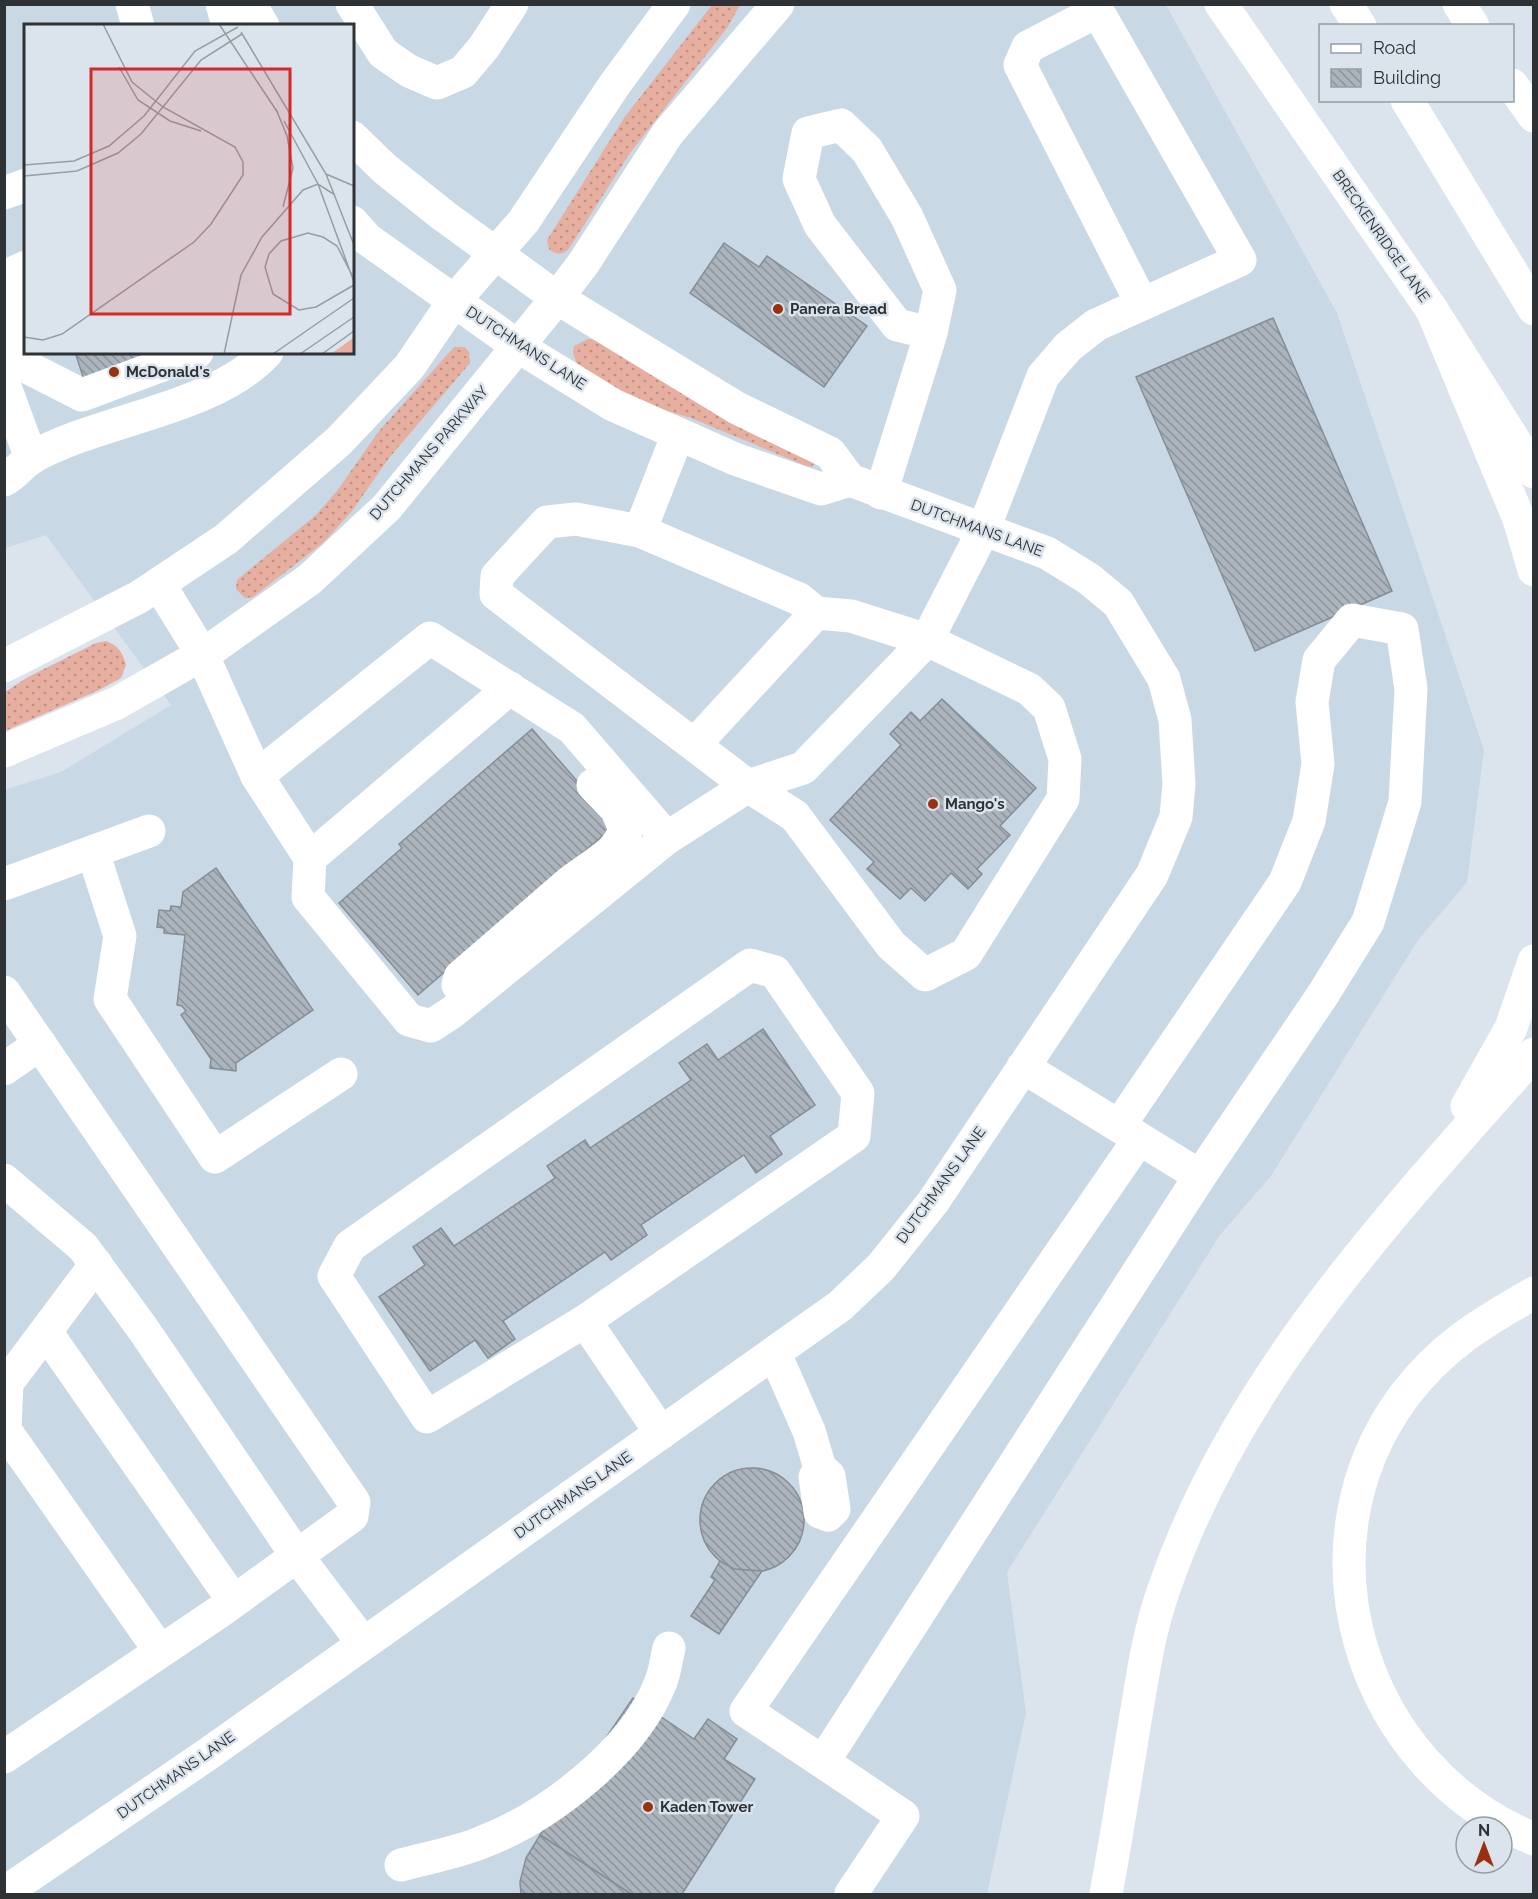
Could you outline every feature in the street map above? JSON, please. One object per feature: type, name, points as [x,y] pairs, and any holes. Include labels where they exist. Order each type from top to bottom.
[{"type":"main road","points":[[132,4],[137,24]]},
{"type":"main road","points":[[222,4],[227,24]]},
{"type":"main road","points":[[250,4],[262,24]]},
{"type":"main road","points":[[352,4],[383,53],[409,71],[437,83],[464,72],[484,47],[512,4]]},
{"type":"main road","points":[[4,666],[139,597],[226,539],[339,441],[409,367],[454,301],[494,252],[523,222],[615,84],[674,4]]},
{"type":"main road","points":[[557,298],[583,264],[668,133],[778,4]]},
{"type":"main road","name":"BRECKENRIDGE LANE","points":[[1221,4],[1432,310],[1533,472]]},
{"type":"main road","points":[[1346,4],[1359,24]]},
{"type":"main road","points":[[1459,4],[1472,24]]},
{"type":"main road","points":[[159,584],[202,654],[256,776],[310,858],[308,897],[409,1020],[431,1026],[451,1013],[667,838],[748,786],[803,768],[927,640],[983,531],[1043,376],[1068,347],[1096,325],[1240,260],[1101,17],[1086,17],[1028,47],[1020,65],[1142,304]]},
{"type":"main road","points":[[1514,87],[1533,116]]},
{"type":"main road","points":[[1408,102],[1533,309]]},
{"type":"main road","points":[[881,493],[931,333],[940,290],[907,217],[867,150],[841,126],[808,133],[799,179],[820,225],[897,325],[931,333]]},
{"type":"main road","points":[[354,139],[385,169],[557,298],[737,408],[830,453],[850,480]]},
{"type":"main road","points":[[4,192],[24,186]]},
{"type":"main road","name":"DUTCHMANS LANE","points":[[4,1893],[208,1754],[840,1306],[881,1267],[933,1202],[1152,875],[1176,817],[1179,752],[1175,720],[1164,679],[1118,603],[1089,579],[1047,553],[850,480],[820,489],[735,459],[613,405],[519,347],[367,239],[354,224]]},
{"type":"main road","points":[[4,278],[24,268]]},
{"type":"main road","points":[[24,293],[20,296],[8,319],[12,343],[23,365],[43,364],[82,395],[192,354]]},
{"type":"main road","name":"DUTCHMANS PARKWAY","points":[[4,751],[117,703],[202,654],[310,579],[387,507],[557,298]]},
{"type":"main road","points":[[1432,310],[1519,519],[1533,570]]},
{"type":"main road","points":[[4,480],[13,476],[31,458],[89,433],[189,399],[252,369],[265,354]]},
{"type":"main road","points":[[4,384],[31,458]]},
{"type":"main road","points":[[640,531],[678,434]]},
{"type":"main road","points":[[576,519],[640,531],[799,599],[816,613],[851,616],[927,640],[1029,689],[1049,708],[1065,759],[1063,799],[966,954],[925,975],[891,945],[795,816],[748,786],[496,594],[497,576],[547,522],[576,519]]},
{"type":"main road","points":[[694,745],[816,613]]},
{"type":"main road","points":[[823,1762],[1200,1176],[1368,922],[1405,802],[1411,689],[1402,629],[1352,620],[1319,660],[1312,702],[1318,764],[1309,821],[1285,882],[1129,1132],[844,1569],[746,1711],[903,1816],[865,1890]]},
{"type":"main road","points":[[256,776],[430,638],[572,728],[667,838]]},
{"type":"main road","points":[[310,858],[510,688]]},
{"type":"main road","points":[[451,1013],[460,977],[570,882],[612,852],[626,831],[616,809],[549,737],[550,714]]},
{"type":"main road","points":[[4,884],[149,831]]},
{"type":"main road","points":[[93,852],[120,936],[110,999],[215,1157],[340,1074]]},
{"type":"main road","points":[[1420,1182],[1512,1028],[1533,961]]},
{"type":"main road","points":[[750,965],[775,972],[858,1093],[854,1136],[585,1321],[427,1417],[334,1276],[350,1246],[750,965]]},
{"type":"main road","points":[[4,992],[354,1502],[352,1516],[297,1556],[4,1756]]},
{"type":"main road","points":[[4,1070],[40,1044]]},
{"type":"main road","points":[[1106,1894],[1143,1672],[1162,1592],[1181,1542],[1235,1431],[1323,1301],[1420,1182],[1533,1054]]},
{"type":"main road","points":[[1023,1066],[1200,1176]]},
{"type":"main road","points":[[4,1180],[52,1218],[83,1247],[297,1556],[363,1643]]},
{"type":"main road","points":[[96,1264],[7,1383],[5,1430],[160,1651]]},
{"type":"main road","points":[[1533,1293],[1471,1329],[1434,1361],[1397,1407],[1379,1435],[1363,1478],[1350,1529],[1349,1584],[1352,1614],[1371,1676],[1383,1705],[1410,1743],[1440,1778],[1474,1806],[1512,1830],[1533,1839]]},
{"type":"main road","points":[[585,1321],[662,1433]]},
{"type":"main road","points":[[46,1332],[233,1600]]},
{"type":"main road","points":[[775,1354],[809,1431],[820,1468],[815,1477],[820,1512],[828,1515],[844,1569]]},
{"type":"main road","points":[[401,1865],[480,1843],[541,1812],[593,1772],[636,1727],[661,1684],[669,1648]]},
{"type":"shaded area","points":[[5,4],[1166,5],[1337,313],[1484,750],[1467,882],[1418,940],[1271,1176],[1220,1235],[1007,1572],[1026,1713],[987,1894],[5,1894],[4,790],[61,772],[171,705],[46,535],[5,548]]},
{"type":"shaded area","points":[[712,5],[740,5],[727,28],[630,153],[568,250],[558,254],[552,251],[549,249],[547,240],[624,118]]},
{"type":"shaded area","points":[[588,339],[598,341],[812,458],[814,464],[812,467],[804,465],[691,418],[640,403],[577,365],[573,352],[574,346]]},
{"type":"shaded area","points":[[454,347],[465,347],[469,352],[470,363],[389,458],[352,511],[323,543],[253,597],[245,598],[236,589],[237,580],[316,515],[337,491],[379,431]]},
{"type":"shaded area","points":[[106,641],[117,647],[123,656],[126,665],[121,678],[97,691],[5,731],[5,692],[28,677],[96,643]]},
{"type":"building","name":"Panera Bread","points":[[724,243],[759,267],[767,256],[867,326],[824,387],[690,293]]},
{"type":"building","points":[[1273,318],[1392,591],[1255,651],[1136,377]]},
{"type":"building","name":"McDonald's","points":[[76,354],[199,354],[88,392]]},
{"type":"building","name":"Mango's","points":[[942,699],[1036,788],[1000,826],[1010,835],[977,869],[982,874],[968,889],[951,873],[925,901],[911,888],[900,899],[867,869],[874,862],[830,820],[901,745],[890,734],[911,712],[920,721]]},
{"type":"building","points":[[532,729],[615,825],[418,995],[339,903],[402,848],[399,844]]},
{"type":"building","points":[[216,868],[313,1010],[236,1063],[236,1071],[210,1068],[211,1059],[181,1015],[186,1011],[182,1006],[177,1005],[185,935],[164,933],[164,928],[157,927],[159,910],[170,911],[171,906],[181,907],[183,892]]},
{"type":"building","points":[[763,1029],[815,1105],[770,1136],[782,1154],[756,1173],[744,1155],[641,1225],[647,1235],[611,1260],[605,1252],[503,1321],[515,1339],[488,1358],[475,1340],[430,1371],[379,1297],[425,1265],[413,1247],[441,1228],[454,1246],[555,1178],[547,1166],[585,1140],[590,1148],[691,1080],[679,1063],[707,1044],[718,1060]]},
{"type":"building","points":[[752,1468],[772,1472],[789,1483],[800,1500],[804,1520],[800,1540],[789,1557],[772,1568],[752,1572],[732,1568],[715,1557],[704,1540],[700,1520],[704,1500],[715,1483],[732,1472]]},
{"type":"building","points":[[720,1561],[734,1569],[762,1571],[719,1634],[691,1616],[715,1580],[711,1577]]},
{"type":"building","name":"Kaden Tower","points":[[633,1698],[694,1739],[708,1719],[737,1739],[724,1759],[755,1779],[682,1894],[631,1894],[540,1835]]},
{"type":"building","points":[[540,1835],[631,1894],[521,1894],[520,1882],[526,1858]]},
{"type":"place","name":"Panera Bread","points":[[778,309]]},
{"type":"place","name":"McDonald's","points":[[114,372]]},
{"type":"place","name":"Mango's","points":[[933,804]]},
{"type":"place","name":"Kaden Tower","points":[[648,1807]]}]
